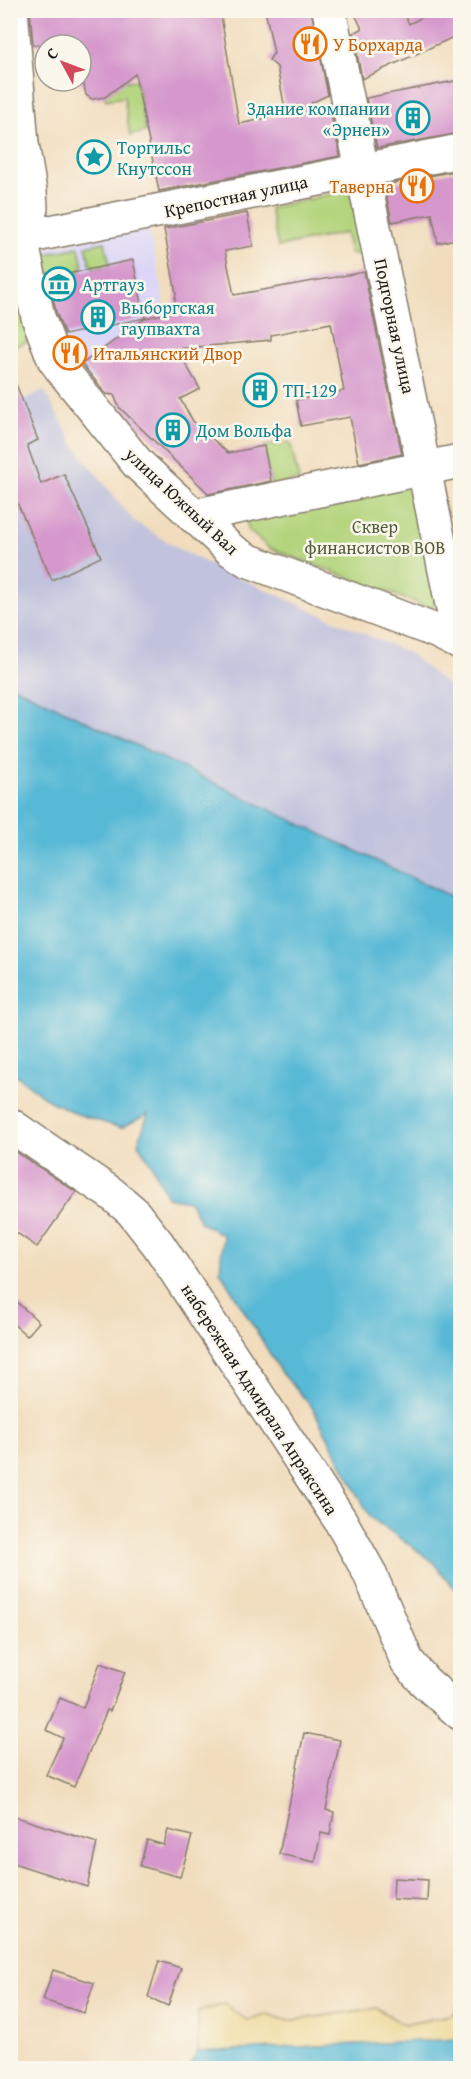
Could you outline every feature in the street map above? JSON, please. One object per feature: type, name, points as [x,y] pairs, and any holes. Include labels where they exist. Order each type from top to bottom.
[{"type":"street","points":[[11,10],[22,144],[31,208],[16,240]]},
{"type":"street","name":"Подгорная улица","points":[[329,10],[460,643]]},
{"type":"street","name":"Крепостная улица","points":[[16,240],[460,151]]},
{"type":"street","name":"улица Южный Вал","points":[[16,240],[38,317],[54,358],[138,464],[193,516],[231,550],[247,560],[436,631],[460,643]]},
{"type":"street","points":[[193,516],[460,461]]},
{"type":"street","name":"набережная Адмирала Апраксина","points":[[10,1125],[112,1194],[132,1211],[158,1244],[340,1521],[369,1572],[406,1661],[423,1681],[460,1713]]},
{"type":"shaded area","points":[[148,226],[163,293],[163,346],[99,376],[92,383],[51,338],[31,251]]},
{"type":"shaded area","points":[[44,390],[76,448],[134,521],[179,549],[221,570],[410,654],[460,696],[460,901],[11,685],[10,406]]},
{"type":"green space","points":[[136,80],[146,132],[130,135],[124,97],[106,100],[105,97],[111,83]]},
{"type":"green space","points":[[350,190],[364,255],[351,254],[345,233],[278,247],[270,208]]},
{"type":"green space","points":[[105,242],[110,265],[95,268],[90,264],[86,246]]},
{"type":"green space","points":[[79,247],[83,265],[80,272],[42,280],[37,256]]},
{"type":"green space","points":[[11,258],[33,335],[26,342],[11,347]]},
{"type":"green space","points":[[290,442],[299,480],[271,485],[264,446]]},
{"type":"green space","name":"Сквер финансистов ВОВ","points":[[412,480],[436,601],[433,606],[428,607],[269,548],[248,530],[247,519]]},
{"type":"sand","points":[[460,1999],[460,2039],[198,2052],[198,2012],[224,2004],[248,2021],[268,2014],[288,2021],[377,2008],[404,2025],[454,2014]]},
{"type":"water","points":[[11,685],[460,901],[460,1595],[431,1560],[370,1517],[312,1407],[281,1372],[220,1271],[223,1235],[201,1223],[189,1201],[167,1197],[151,1163],[138,1144],[148,1114],[121,1128],[77,1114],[48,1100],[11,1071]]},
{"type":"water","points":[[460,2039],[460,2068],[188,2068],[198,2052]]},
{"type":"building","points":[[30,10],[220,10],[239,124],[286,114],[277,67],[269,60],[274,53],[265,10],[311,10],[328,95],[311,103],[312,108],[329,104],[340,156],[159,191],[135,74],[105,97],[92,99],[86,93],[93,93],[93,33],[33,33],[33,45]]},
{"type":"building","points":[[353,10],[402,10],[409,24],[436,10],[460,10],[460,34],[362,79],[353,33],[362,29]]},
{"type":"building","name":"Здание компании «Эрнен»","points":[[460,80],[460,133],[377,148],[366,98]]},
{"type":"building","points":[[460,170],[460,238],[438,243],[432,214],[392,222],[384,185]]},
{"type":"building","points":[[247,213],[253,246],[225,251],[234,295],[364,272],[402,454],[359,463],[350,417],[301,426],[296,400],[344,391],[331,323],[271,335],[271,340],[177,349],[200,389],[180,399],[193,421],[228,453],[264,446],[271,481],[209,494],[119,407],[114,395],[106,394],[82,364],[146,318],[173,312],[176,293],[164,229]]},
{"type":"building","name":"Выборгская гаупвахта","points":[[133,260],[145,318],[65,335],[56,312],[49,278]]},
{"type":"building","points":[[12,374],[38,440],[27,445],[41,484],[64,474],[101,557],[52,580],[10,487]]},
{"type":"building","name":"ТП-129","points":[[249,380],[272,382],[271,399],[248,398]]},
{"type":"building","points":[[10,1148],[76,1192],[37,1247],[10,1228]]},
{"type":"building","points":[[10,1296],[39,1322],[27,1336],[10,1321]]},
{"type":"building","points":[[100,1663],[125,1672],[110,1711],[107,1710],[74,1787],[46,1775],[63,1738],[46,1730],[60,1698],[83,1708]]},
{"type":"building","points":[[304,1733],[340,1740],[326,1810],[334,1812],[330,1835],[321,1833],[315,1862],[279,1854]]},
{"type":"building","points":[[10,1815],[97,1843],[87,1887],[10,1862]]},
{"type":"building","points":[[168,1830],[192,1836],[180,1877],[140,1866],[147,1840],[164,1845]]},
{"type":"building","points":[[394,1878],[428,1880],[427,1901],[393,1899]]},
{"type":"building","points":[[159,1961],[181,1968],[168,2006],[148,1997]]},
{"type":"building","points":[[53,1970],[94,1983],[84,2013],[43,2000]]},
{"type":"place","name":"У Борхарда","points":[[310,44]]},
{"type":"place","name":"Здание компании «Эрнен»","points":[[413,118]]},
{"type":"place","name":"Торгильс Кнутссон","points":[[94,157]]},
{"type":"place","name":"Таверна","points":[[417,186]]},
{"type":"place","name":"Артгауз","points":[[59,284]]},
{"type":"place","name":"Выборгская гаупвахта","points":[[98,317]]},
{"type":"place","name":"Итальянский Двор","points":[[70,353]]},
{"type":"place","name":"ТП-129","points":[[260,390]]},
{"type":"place","name":"Дом Вольфа","points":[[173,430]]}]
